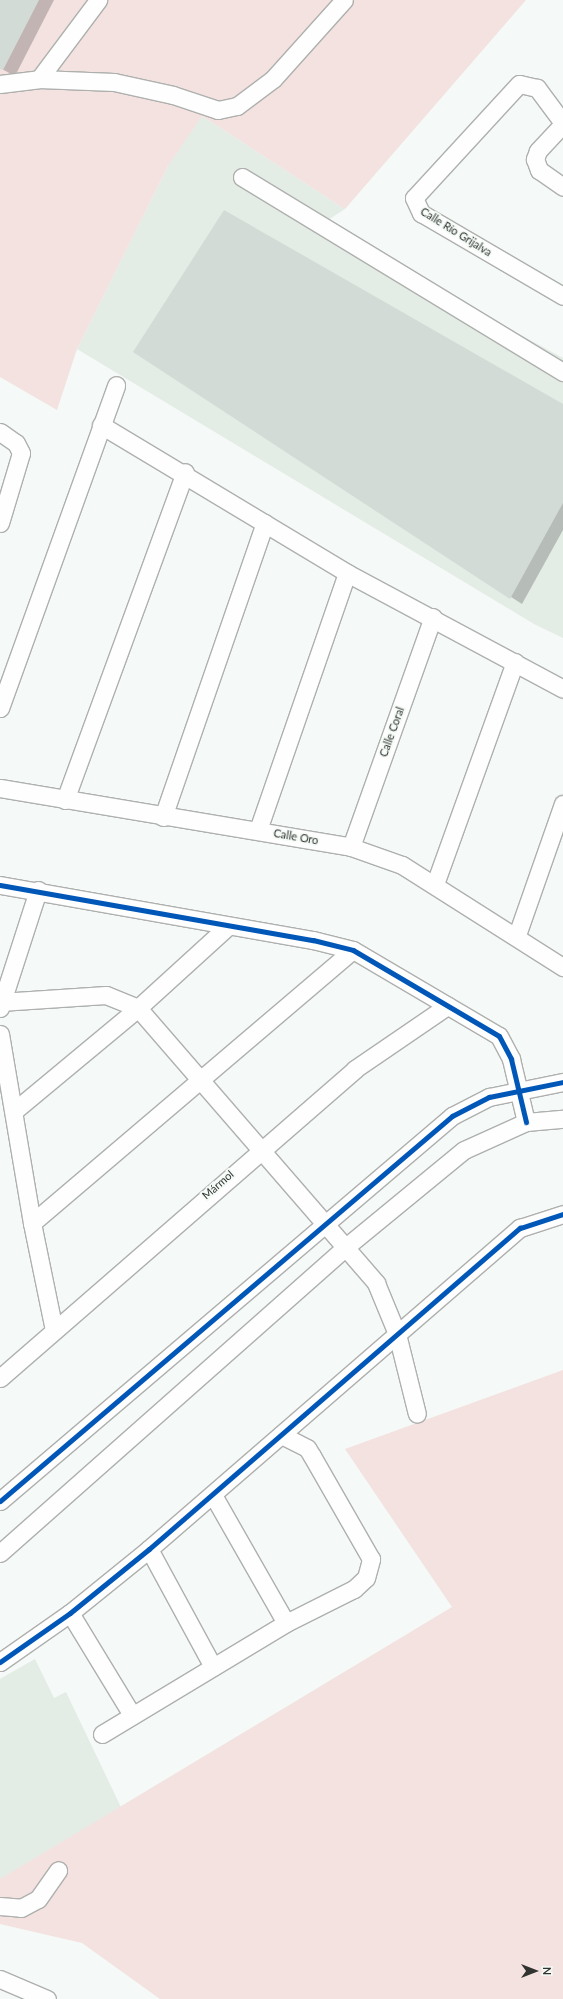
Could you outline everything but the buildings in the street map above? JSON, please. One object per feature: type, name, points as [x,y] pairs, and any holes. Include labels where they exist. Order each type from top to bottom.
[{"type":"street","points":[[39,78],[98,0]]},
{"type":"street","points":[[0,84],[39,78],[114,82],[174,95],[218,110],[237,106],[273,79],[344,0]]},
{"type":"street","name":"Calle Río Grijalva","points":[[563,124],[532,84],[519,84],[508,94],[418,193],[414,203],[421,213],[563,296]]},
{"type":"street","points":[[563,124],[538,151],[535,159],[538,170],[563,186]]},
{"type":"street","points":[[242,177],[563,372]]},
{"type":"street","points":[[0,708],[100,424],[116,385]]},
{"type":"street","points":[[100,424],[185,472],[348,572],[563,689]]},
{"type":"street","points":[[0,523],[21,453],[2,433]]},
{"type":"street","points":[[65,800],[185,472]]},
{"type":"street","points":[[163,817],[265,522]]},
{"type":"street","points":[[258,830],[348,572]]},
{"type":"street","name":"Calle Coral","points":[[351,847],[433,617]]},
{"type":"street","points":[[435,884],[515,662]]},
{"type":"street","name":"Calle Oro","points":[[0,788],[163,817],[258,830],[351,847],[386,858],[435,884],[517,935],[563,967]]},
{"type":"street","points":[[517,935],[563,804]]},
{"type":"street","points":[[0,885],[38,890],[353,950],[499,1036],[511,1059],[526,1122]]},
{"type":"street","points":[[38,890],[0,1004],[106,995],[138,1008],[198,1080],[325,1221],[380,1288],[397,1334],[417,1414]]},
{"type":"street","points":[[14,1110],[138,1008],[228,926]]},
{"type":"street","points":[[32,1223],[198,1080],[353,950]]},
{"type":"street","name":"Mármol","points":[[0,1378],[260,1148],[355,1069],[447,1006]]},
{"type":"street","points":[[0,1034],[32,1223],[54,1330]]},
{"type":"street","points":[[0,1501],[325,1221],[452,1116],[490,1097],[518,1090],[563,1082]]},
{"type":"street","points":[[0,1553],[346,1246],[464,1150],[526,1122],[563,1119]]},
{"type":"street","points":[[0,1662],[70,1613],[149,1549],[520,1228],[563,1214]]},
{"type":"street","points":[[102,1734],[286,1623],[354,1589],[366,1578],[371,1559],[307,1448],[281,1435]]},
{"type":"street","points":[[213,1495],[286,1623]]},
{"type":"street","points":[[149,1549],[213,1667]]},
{"type":"street","points":[[70,1613],[132,1715]]},
{"type":"street","points":[[0,1906],[21,1908],[38,1899],[58,1870]]},
{"type":"street","points":[[0,1979],[47,1999]]},
{"type":"shaded area","points":[[0,0],[202,116],[345,209],[320,225],[563,358],[563,638],[534,624],[77,349],[168,166]]},
{"type":"shaded area","points":[[0,0],[526,0],[345,209],[202,116],[168,166],[77,349],[57,410],[0,377]]},
{"type":"shaded area","points":[[563,1370],[563,1999],[160,1999],[82,1943],[0,1924],[0,1879],[452,1607],[345,1449]]},
{"type":"shaded area","points":[[35,1659],[54,1698],[66,1692],[160,1889],[0,1924],[0,1679]]},
{"type":"cycle path","points":[[0,885],[313,940],[353,950],[499,1036],[511,1059],[526,1122]]},
{"type":"cycle path","points":[[0,1501],[452,1116],[489,1097],[563,1082]]},
{"type":"cycle path","points":[[0,1662],[70,1613],[149,1549],[520,1228],[563,1214]]}]
